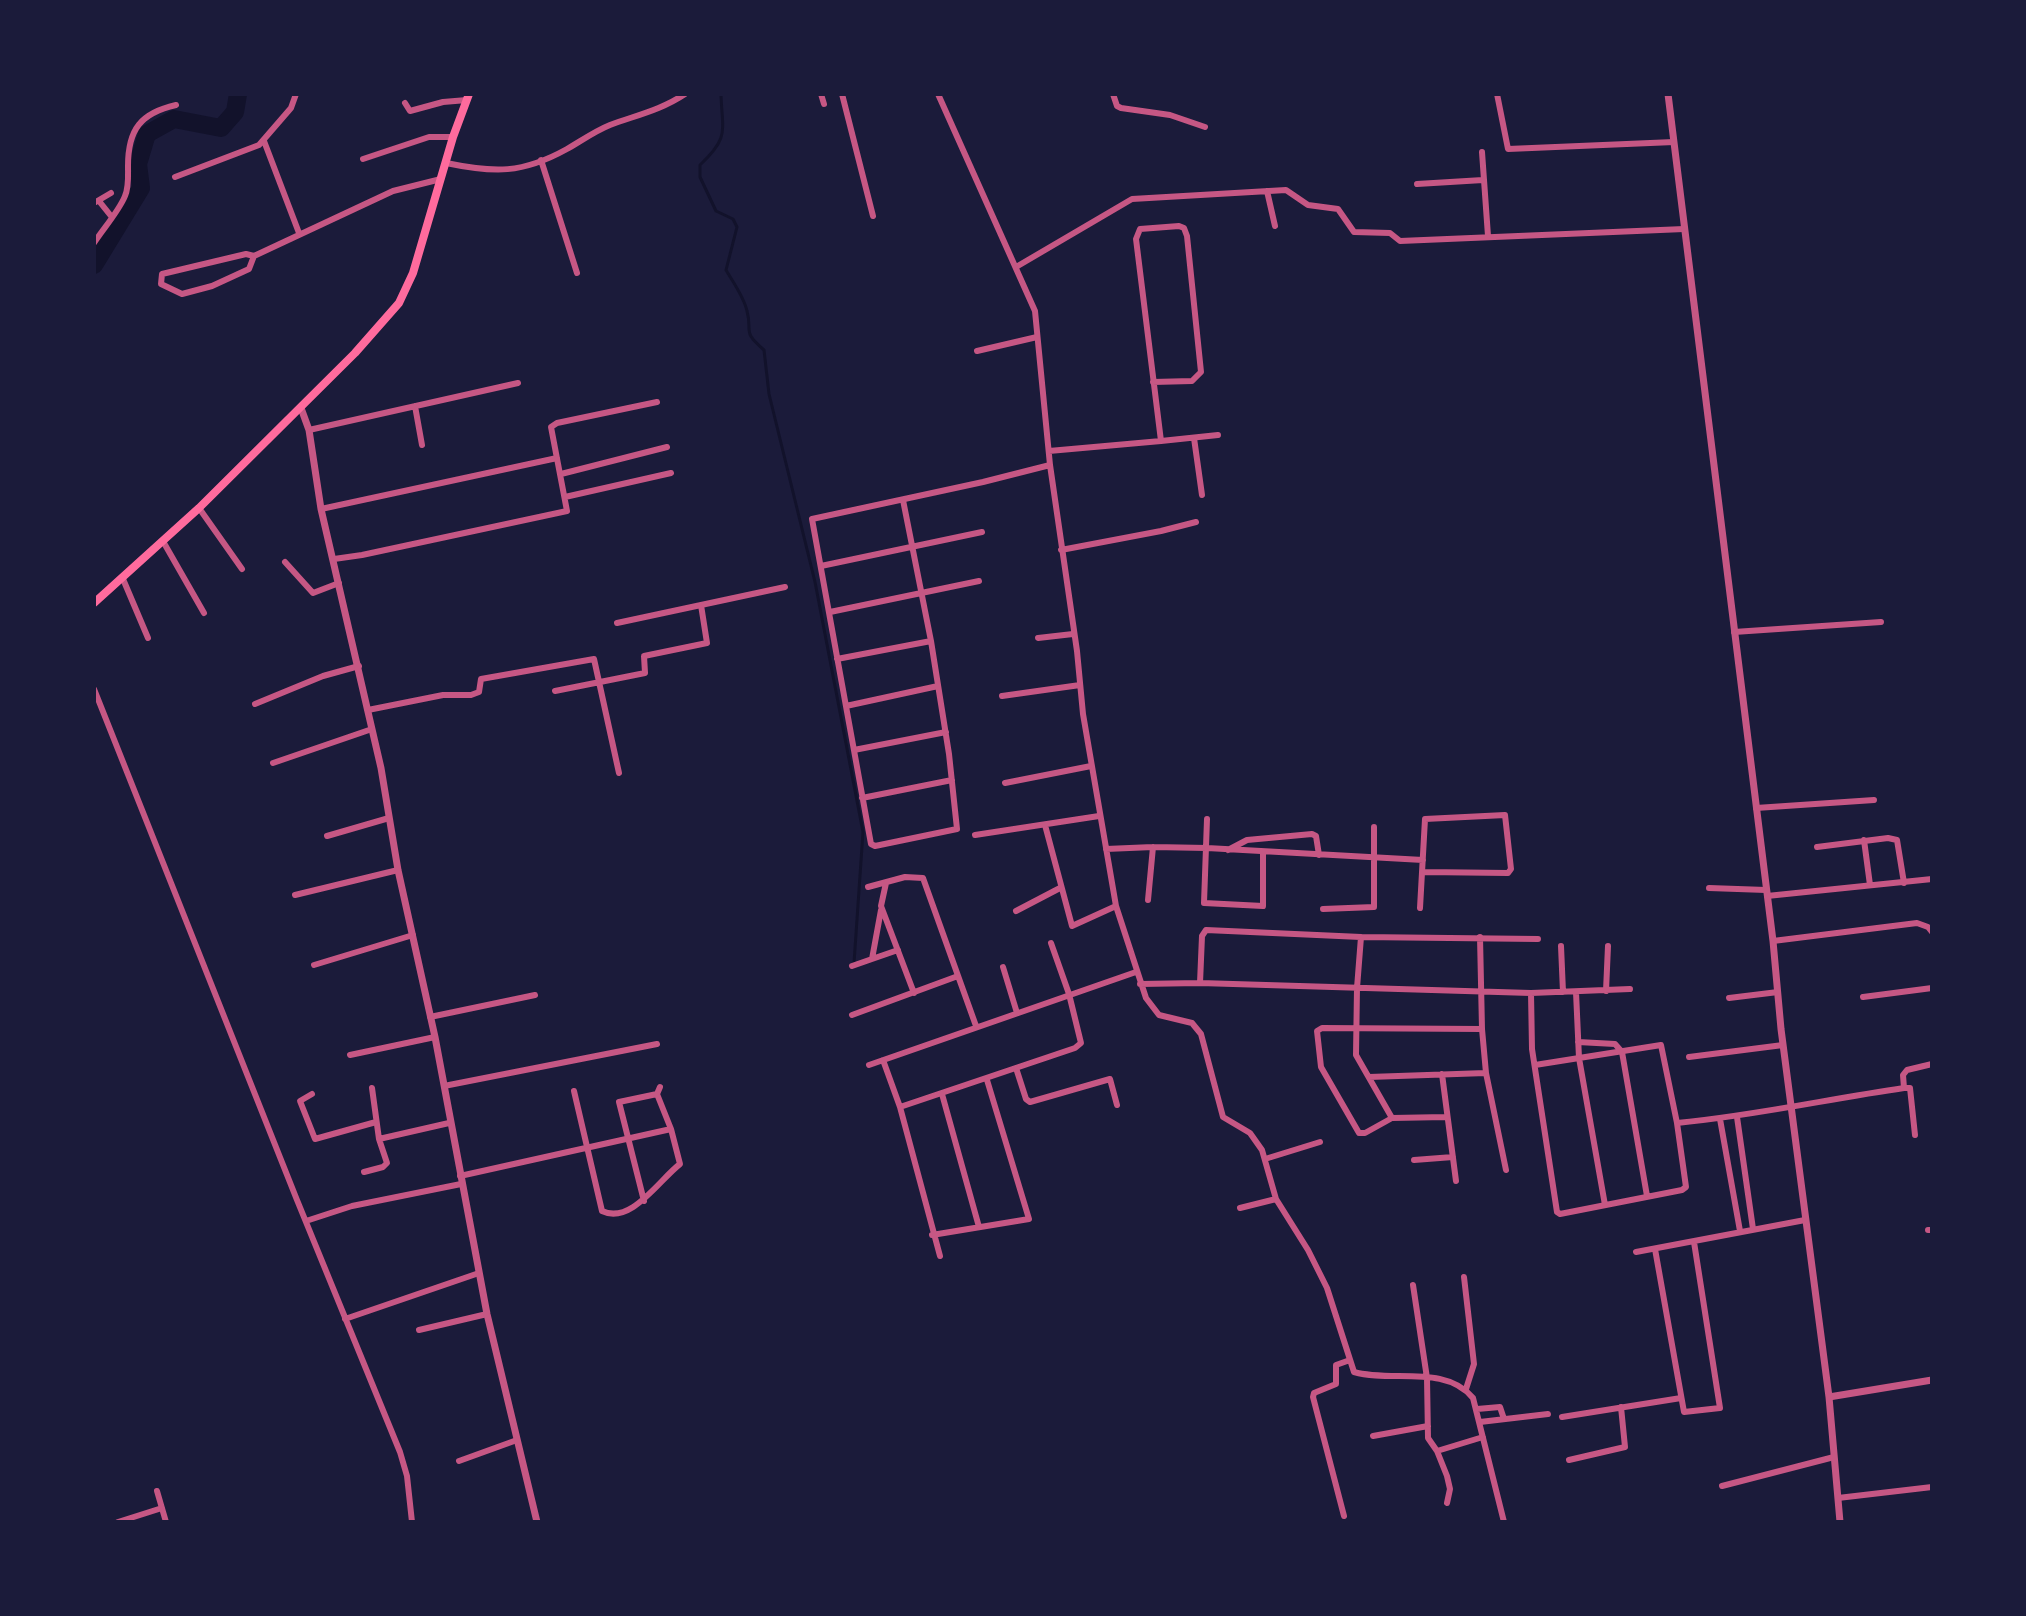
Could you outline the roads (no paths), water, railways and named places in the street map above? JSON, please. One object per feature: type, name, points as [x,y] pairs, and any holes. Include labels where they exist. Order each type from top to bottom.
[{"type":"main road","points":[[94,603],[164,543],[355,353],[399,303],[413,273],[468,97]]},
{"type":"street","points":[[175,177],[259,145],[291,108],[296,94]]},
{"type":"street","points":[[446,163],[498,171],[541,160],[609,125],[656,111],[685,94]]},
{"type":"street","points":[[821,94],[824,104]]},
{"type":"street","points":[[842,94],[873,216]]},
{"type":"street","points":[[938,94],[1035,311],[1050,465],[1091,766],[1116,906],[1140,984],[1159,1015],[1188,1022],[1201,1034],[1223,1117],[1250,1133],[1265,1159],[1276,1199],[1322,1278],[1356,1374],[1427,1378],[1466,1389],[1477,1409],[1504,1522]]},
{"type":"street","points":[[1113,94],[1117,106],[1121,108],[1170,115],[1205,127]]},
{"type":"street","points":[[1497,94],[1508,149],[1674,142]]},
{"type":"street","points":[[1668,94],[1773,941],[1783,1045],[1829,1397],[1840,1522]]},
{"type":"street","points":[[405,103],[411,111],[468,97]]},
{"type":"street","points":[[94,243],[126,195],[128,156],[136,129],[142,119],[154,110],[176,105]]},
{"type":"street","points":[[363,159],[429,137],[453,137]]},
{"type":"street","points":[[264,141],[299,233]]},
{"type":"street","points":[[1482,152],[1488,236]]},
{"type":"street","points":[[541,160],[577,273]]},
{"type":"street","points":[[254,256],[249,269],[199,290],[182,294],[161,284],[162,274],[246,254],[254,256],[393,191],[442,179]]},
{"type":"street","points":[[1417,184],[1483,180]]},
{"type":"street","points":[[1016,267],[1132,199],[1267,191],[1286,190],[1308,205],[1338,209],[1354,232],[1390,233],[1400,241],[1684,229]]},
{"type":"street","points":[[1267,191],[1275,226]]},
{"type":"street","points":[[111,193],[97,202],[111,216]]},
{"type":"street","points":[[1153,382],[1192,381],[1201,372],[1187,236],[1184,228],[1179,226],[1140,229],[1136,239],[1153,382],[1161,441]]},
{"type":"street","points":[[977,351],[1037,337]]},
{"type":"street","points":[[309,430],[518,383]]},
{"type":"street","points":[[334,559],[566,511],[551,427],[553,424],[657,402]]},
{"type":"street","points":[[415,406],[422,445]]},
{"type":"street","points":[[301,408],[309,430],[321,509],[372,729],[398,870],[435,1037],[487,1314],[537,1522]]},
{"type":"street","points":[[1049,451],[1218,435]]},
{"type":"street","points":[[1194,438],[1202,495]]},
{"type":"street","points":[[561,474],[667,447]]},
{"type":"street","points":[[321,509],[557,458]]},
{"type":"street","points":[[903,500],[931,641],[957,825],[954,831],[872,846],[811,522],[814,517],[903,500],[1050,465]]},
{"type":"street","points":[[565,497],[671,473]]},
{"type":"street","points":[[199,508],[242,569]]},
{"type":"street","points":[[1061,550],[1196,522]]},
{"type":"street","points":[[821,566],[982,532]]},
{"type":"street","points":[[164,543],[204,613]]},
{"type":"street","points":[[285,562],[313,593],[339,583]]},
{"type":"street","points":[[123,579],[148,638]]},
{"type":"street","points":[[830,612],[979,581]]},
{"type":"street","points":[[617,623],[785,587]]},
{"type":"street","points":[[555,691],[645,673],[644,656],[707,643],[701,605]]},
{"type":"street","points":[[1734,632],[1881,622]]},
{"type":"street","points":[[1038,638],[1073,634]]},
{"type":"street","points":[[837,659],[931,641]]},
{"type":"street","points":[[368,710],[443,695],[471,695],[479,692],[481,679],[594,659],[619,773]]},
{"type":"street","points":[[255,704],[323,676],[359,666]]},
{"type":"street","points":[[1002,696],[1080,685]]},
{"type":"street","points":[[846,706],[938,686]]},
{"type":"street","points":[[94,689],[400,1452],[407,1476],[412,1522]]},
{"type":"street","points":[[273,763],[372,729]]},
{"type":"street","points":[[854,750],[946,732]]},
{"type":"street","points":[[1005,783],[1091,766]]},
{"type":"street","points":[[862,798],[952,780]]},
{"type":"street","points":[[1756,808],[1874,800]]},
{"type":"street","points":[[1420,908],[1424,872],[1423,821],[1426,818],[1505,815],[1511,869],[1508,873],[1424,872]]},
{"type":"street","points":[[975,835],[1099,816]]},
{"type":"street","points":[[327,836],[389,818]]},
{"type":"street","points":[[1207,819],[1203,901],[1206,904],[1263,906],[1263,853]]},
{"type":"street","points":[[1045,825],[1072,926],[1116,906]]},
{"type":"street","points":[[1323,909],[1373,908],[1374,827]]},
{"type":"street","points":[[1228,850],[1247,840],[1312,834],[1316,836],[1319,855]]},
{"type":"street","points":[[1864,840],[1870,885]]},
{"type":"street","points":[[1817,847],[1864,840],[1897,840],[1904,883]]},
{"type":"street","points":[[1148,900],[1153,847]]},
{"type":"street","points":[[1106,849],[1207,848],[1423,860]]},
{"type":"street","points":[[295,895],[398,870]]},
{"type":"street","points":[[868,887],[905,877],[924,880],[976,1026]]},
{"type":"street","points":[[1709,888],[1767,893],[1932,879]]},
{"type":"street","points":[[872,959],[886,883]]},
{"type":"street","points":[[1016,911],[1060,888]]},
{"type":"street","points":[[881,906],[914,993]]},
{"type":"street","points":[[1773,941],[1917,923],[1932,932]]},
{"type":"street","points":[[1200,983],[1202,932],[1206,930],[1361,937],[1538,939]]},
{"type":"street","points":[[314,965],[413,935]]},
{"type":"street","points":[[1361,937],[1356,1055],[1392,1118]]},
{"type":"street","points":[[1480,937],[1486,1073],[1506,1170]]},
{"type":"street","points":[[900,1107],[987,1080],[1075,1048],[1081,1043],[1069,994],[1051,943]]},
{"type":"street","points":[[1561,946],[1563,992]]},
{"type":"street","points":[[1606,991],[1608,946]]},
{"type":"street","points":[[852,966],[898,950]]},
{"type":"street","points":[[1003,967],[1017,1013]]},
{"type":"street","points":[[869,1065],[1136,972]]},
{"type":"street","points":[[852,1015],[958,976]]},
{"type":"street","points":[[1140,984],[1531,993],[1630,989]]},
{"type":"street","points":[[1863,997],[1932,988]]},
{"type":"street","points":[[1576,992],[1579,1058],[1605,1205]]},
{"type":"street","points":[[1729,998],[1778,992]]},
{"type":"street","points":[[1531,993],[1531,1033],[1535,1065],[1557,1212],[1560,1214],[1686,1187],[1661,1045],[1535,1065]]},
{"type":"street","points":[[430,1017],[535,995]]},
{"type":"street","points":[[1446,1117],[1392,1118],[1365,1133],[1359,1133],[1321,1067],[1316,1035],[1319,1029],[1482,1029]]},
{"type":"street","points":[[350,1055],[435,1037]]},
{"type":"street","points":[[1578,1042],[1615,1044],[1622,1052],[1647,1196]]},
{"type":"street","points":[[444,1086],[657,1044]]},
{"type":"street","points":[[1689,1057],[1783,1045]]},
{"type":"street","points":[[883,1060],[900,1107],[940,1256]]},
{"type":"street","points":[[1904,1088],[1904,1072],[1932,1064]]},
{"type":"street","points":[[1016,1068],[1026,1099],[1030,1102],[1110,1079],[1117,1105]]},
{"type":"street","points":[[1369,1077],[1486,1073]]},
{"type":"street","points":[[1442,1074],[1456,1181]]},
{"type":"street","points":[[932,1235],[1028,1220],[987,1080]]},
{"type":"street","points":[[364,1172],[387,1163],[379,1139],[372,1088]]},
{"type":"street","points":[[1677,1123],[1737,1117],[1791,1105],[1910,1088],[1915,1135]]},
{"type":"street","points":[[574,1091],[604,1213],[634,1208],[644,1201],[664,1176],[680,1164],[658,1090],[619,1102],[644,1201]]},
{"type":"street","points":[[312,1094],[300,1101],[315,1139],[376,1122]]},
{"type":"street","points":[[942,1094],[979,1227]]},
{"type":"street","points":[[1737,1117],[1753,1229]]},
{"type":"street","points":[[1720,1119],[1740,1231]]},
{"type":"street","points":[[379,1139],[449,1123]]},
{"type":"street","points":[[306,1221],[352,1206],[671,1129]]},
{"type":"street","points":[[1265,1159],[1320,1142]]},
{"type":"street","points":[[1414,1160],[1453,1157]]},
{"type":"street","points":[[1240,1208],[1276,1199]]},
{"type":"street","points":[[1636,1252],[1805,1220]]},
{"type":"street","points":[[1655,1249],[1686,1413],[1720,1408],[1694,1242]]},
{"type":"street","points":[[345,1319],[479,1273]]},
{"type":"street","points":[[1464,1277],[1474,1364],[1466,1389]]},
{"type":"street","points":[[1413,1285],[1427,1378],[1428,1438],[1447,1476],[1450,1489],[1447,1503]]},
{"type":"street","points":[[419,1330],[487,1314]]},
{"type":"street","points":[[1344,1516],[1313,1397],[1314,1393],[1336,1384],[1336,1365],[1350,1360]]},
{"type":"street","points":[[1829,1397],[1932,1380]]},
{"type":"street","points":[[1562,1417],[1681,1398]]},
{"type":"street","points":[[1477,1409],[1500,1407],[1504,1419]]},
{"type":"street","points":[[1569,1460],[1625,1447],[1621,1407]]},
{"type":"street","points":[[1480,1422],[1548,1414]]},
{"type":"street","points":[[1373,1436],[1428,1426]]},
{"type":"street","points":[[1437,1451],[1483,1437]]},
{"type":"street","points":[[459,1461],[517,1440]]},
{"type":"street","points":[[1722,1486],[1834,1457]]},
{"type":"street","points":[[1838,1498],[1932,1487]]},
{"type":"street","points":[[157,1491],[166,1522]]},
{"type":"street","points":[[118,1522],[162,1508]]},
{"type":"waterway","points":[[94,265],[141,188],[138,164],[147,134],[174,119],[221,128],[235,112],[238,94]]},
{"type":"waterway","points":[[721,94],[722,133],[716,147],[700,165],[700,177],[716,211],[733,219],[737,227],[726,270],[746,306],[750,335],[764,350],[769,394],[815,582],[863,832],[854,963]]}]
